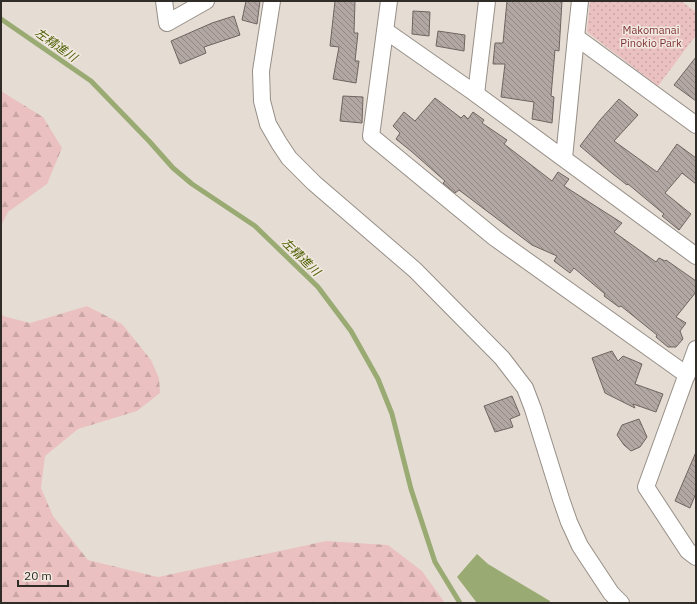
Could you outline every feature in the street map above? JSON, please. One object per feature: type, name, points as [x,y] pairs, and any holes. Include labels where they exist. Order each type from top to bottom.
[{"type":"street","points":[[164,1],[167,23],[206,1]]},
{"type":"street","points":[[272,1],[261,71],[262,101],[268,124],[279,143],[289,158],[314,183],[415,270],[502,358],[525,388],[533,409],[560,499],[569,522],[580,546],[611,593],[621,603]]},
{"type":"street","points":[[389,1],[371,136],[495,238],[687,375]]},
{"type":"street","points":[[476,94],[487,1]]},
{"type":"street","points":[[564,158],[580,1]]},
{"type":"street","points":[[386,31],[476,94],[696,256]]},
{"type":"street","points":[[576,37],[696,125]]},
{"type":"street","points":[[696,349],[646,487],[688,551],[696,557]]},
{"type":"green space","name":"Makomanai Pinokio Park","points":[[590,1],[681,1],[696,12],[696,35],[658,86],[587,32]]},
{"type":"green space","points":[[1,91],[43,117],[62,148],[47,184],[8,212],[1,226]]},
{"type":"green space","points":[[87,306],[122,324],[151,360],[159,378],[160,393],[137,411],[78,429],[45,456],[41,488],[53,516],[88,560],[158,577],[326,541],[388,545],[422,571],[445,603],[1,603],[1,312],[3,316],[30,323]]},
{"type":"shaded area","points":[[477,554],[488,564],[550,601],[550,603],[477,603],[457,577]]},
{"type":"building","points":[[246,1],[260,1],[257,24],[242,20]]},
{"type":"building","points":[[335,1],[355,1],[354,33],[358,33],[355,61],[359,61],[356,83],[333,79],[339,47],[330,46]]},
{"type":"building","points":[[507,1],[562,1],[559,51],[555,50],[551,96],[554,97],[552,123],[532,119],[534,102],[501,97],[505,64],[493,64],[495,43],[503,43]]},
{"type":"building","points":[[413,11],[430,12],[429,36],[412,34]]},
{"type":"building","points":[[234,16],[240,35],[204,47],[206,53],[180,64],[171,41],[212,23]]},
{"type":"building","points":[[438,31],[465,35],[464,51],[436,46]]},
{"type":"building","points":[[696,57],[696,101],[674,85]]},
{"type":"building","points":[[343,96],[363,97],[362,123],[340,121]]},
{"type":"building","points":[[435,98],[461,118],[464,115],[468,119],[473,112],[484,120],[482,123],[507,140],[504,144],[552,181],[558,172],[569,179],[564,186],[622,223],[614,232],[656,262],[659,258],[665,261],[666,260],[696,281],[696,292],[676,317],[686,323],[680,331],[683,339],[676,347],[668,347],[656,337],[657,335],[621,306],[619,307],[604,296],[605,294],[574,268],[570,273],[554,261],[557,256],[532,245],[459,190],[455,193],[443,183],[445,181],[396,139],[400,133],[393,126],[404,112],[415,121]]},
{"type":"building","points":[[619,99],[638,115],[614,141],[657,172],[677,144],[696,158],[696,184],[682,173],[665,193],[691,214],[679,230],[662,216],[664,214],[580,146],[600,120]]},
{"type":"building","points":[[612,351],[618,361],[623,356],[642,364],[635,384],[663,394],[656,412],[633,404],[635,408],[605,393],[592,358]]},
{"type":"building","points":[[512,396],[520,415],[510,419],[513,427],[495,432],[484,406]]},
{"type":"building","points":[[639,419],[647,437],[640,447],[631,451],[624,445],[617,435],[622,425]]},
{"type":"building","points":[[696,452],[696,493],[690,508],[675,501]]},
{"type":"waterway","name":"左精進川","points":[[1,19],[91,81],[173,168],[192,184],[255,226],[318,287],[351,331],[378,379],[392,414],[411,489],[435,562],[460,603]]}]
